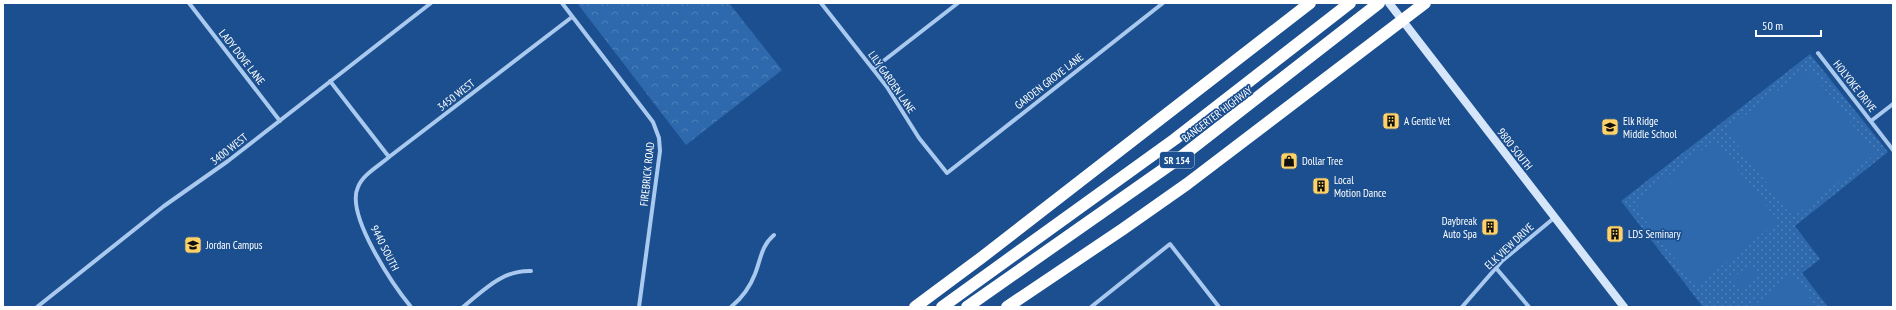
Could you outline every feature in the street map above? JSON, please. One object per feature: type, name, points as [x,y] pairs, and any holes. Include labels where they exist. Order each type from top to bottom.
[{"type":"highway","points":[[915,307],[981,258],[1310,3]]},
{"type":"highway","name":"BANGERTER HIGHWAY","points":[[942,307],[1156,154],[1350,3]]},
{"type":"highway","name":"BANGERTER HIGHWAY","points":[[967,307],[1181,157],[1379,3]]},
{"type":"highway","points":[[1007,307],[1181,188],[1401,19],[1425,3]]},
{"type":"main road","name":"9800 SOUTH","points":[[1389,3],[1624,307]]},
{"type":"street","name":"LADY DOVE LANE","points":[[189,3],[280,121]]},
{"type":"street","name":"3400 WEST","points":[[37,307],[164,206],[208,177],[430,3]]},
{"type":"street","name":"FIREBRICK ROAD","points":[[562,3],[649,116],[659,138],[660,151],[639,307]]},
{"type":"street","name":"LILY GARDEN LANE","points":[[822,3],[891,93],[919,138],[946,173]]},
{"type":"street","points":[[873,70],[958,3]]},
{"type":"street","name":"GARDEN GROVE LANE","points":[[946,173],[1163,3]]},
{"type":"street","name":"3450 WEST","points":[[356,192],[365,177],[389,157],[572,17]]},
{"type":"street","name":"HOLYOKE DRIVE","points":[[1818,53],[1893,150]]},
{"type":"street","points":[[330,81],[389,157]]},
{"type":"street","points":[[1871,121],[1893,104]]},
{"type":"street","name":"9440 SOUTH","points":[[356,192],[356,208],[372,245],[385,271],[411,307]]},
{"type":"street","name":"ELK VIEW DRIVE","points":[[1462,307],[1510,254],[1554,218]]},
{"type":"street","points":[[731,307],[748,288],[756,272],[762,248],[774,234]]},
{"type":"street","points":[[1091,307],[1170,244],[1219,307]]},
{"type":"street","points":[[1496,268],[1529,307]]},
{"type":"street","points":[[463,307],[505,275],[517,271],[531,271]]},
{"type":"green space","points":[[577,3],[729,3],[782,70],[686,145]]},
{"type":"green space","points":[[1810,54],[1888,152],[1795,226],[1820,259],[1802,273],[1828,307],[1703,307],[1621,201]]},
{"type":"green space","points":[[1802,72],[1813,74],[1875,154],[1793,217],[1726,130]]},
{"type":"green space","points":[[1715,140],[1778,221],[1696,286],[1638,211],[1638,199]]},
{"type":"green space","points":[[1749,265],[1757,275],[1739,290],[1731,280]]},
{"type":"green space","points":[[1792,275],[1817,307],[1752,307]]},
{"type":"place","name":"A Gentle Vet","points":[[1391,121]]},
{"type":"place","name":"Elk Ridge Middle School","points":[[1610,127]]},
{"type":"place","name":"Dollar Tree","points":[[1289,161]]},
{"type":"place","name":"Local Motion Dance","points":[[1321,186]]},
{"type":"place","name":"Daybreak Auto Spa","points":[[1490,227]]},
{"type":"place","name":"LDS Seminary","points":[[1615,234]]},
{"type":"place","name":"Jordan Campus","points":[[193,245]]}]
